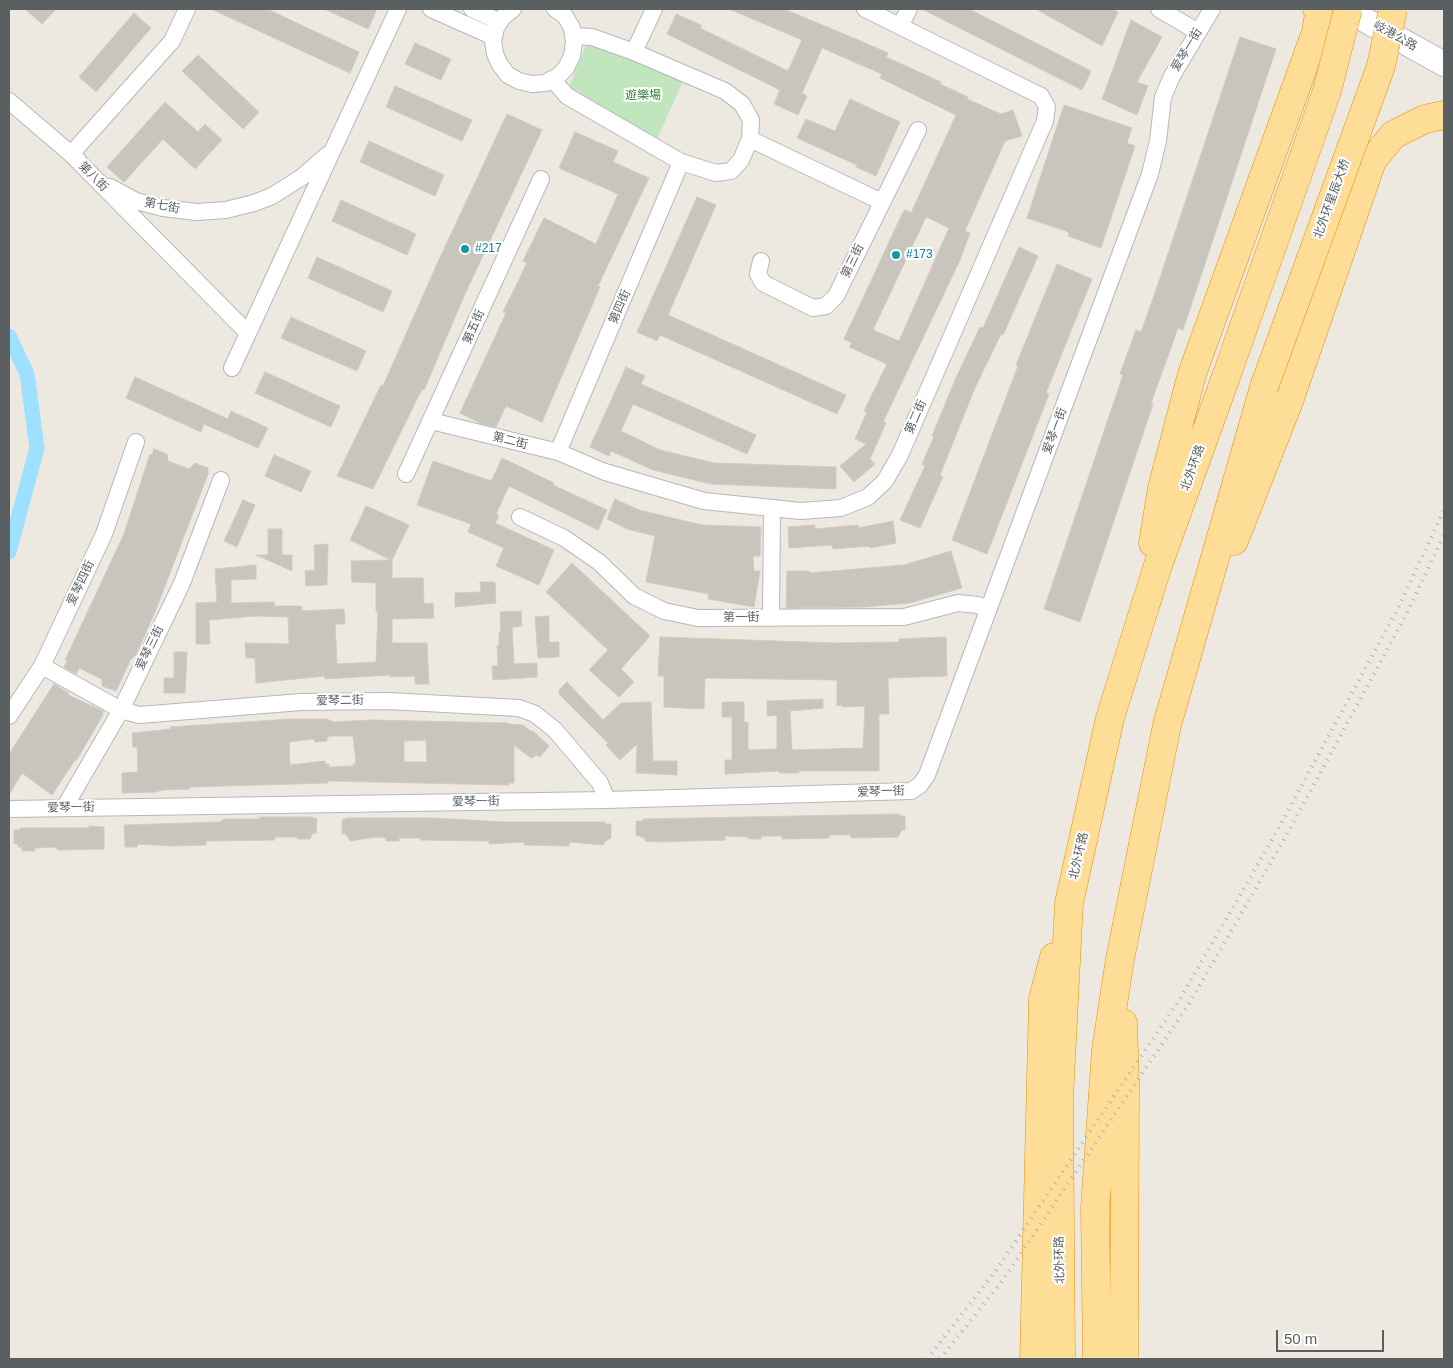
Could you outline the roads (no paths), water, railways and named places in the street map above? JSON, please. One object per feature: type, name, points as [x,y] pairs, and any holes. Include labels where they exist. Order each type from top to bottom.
[{"type":"highway","points":[[1140,623],[1162,488],[1192,374],[1316,32],[1319,14],[1317,9]]},
{"type":"highway","name":"北外环路","points":[[1062,1359],[1059,1098],[1069,903],[1110,718],[1158,565],[1327,91],[1346,9]]},
{"type":"highway","name":"北外环星辰大桥","points":[[1189,643],[1264,387],[1380,66],[1393,9]]},
{"type":"highway","points":[[1097,1359],[1095,1208],[1106,1050],[1120,959],[1167,725],[1189,643],[1244,518],[1289,400],[1372,161],[1393,135],[1425,119],[1444,114]]},
{"type":"highway","points":[[1053,1359],[1030,1345],[1043,999],[1069,903]]},
{"type":"highway","points":[[1120,959],[1125,1082],[1125,1354]]},
{"type":"main road","name":"岐港公路","points":[[1346,9],[1444,64]]},
{"type":"street","name":"第八街","points":[[187,9],[172,41],[71,154],[248,333]]},
{"type":"street","name":"第七街","points":[[232,368],[398,9]]},
{"type":"street","points":[[431,9],[497,30]]},
{"type":"street","points":[[472,9],[497,30]]},
{"type":"street","points":[[513,9],[497,30],[495,54],[500,66],[508,75],[520,82],[532,84],[552,79],[566,68],[572,56],[574,36],[562,11]]},
{"type":"street","points":[[634,52],[654,9]]},
{"type":"street","name":"第二街","points":[[431,421],[558,452],[605,472],[704,501],[801,511],[841,508],[868,497],[885,481],[904,446],[1045,121],[1047,107],[1041,96],[865,9]]},
{"type":"street","points":[[900,26],[909,9]]},
{"type":"street","points":[[1159,9],[1198,32]]},
{"type":"street","name":"爱琴一街","points":[[9,809],[607,800],[910,791],[920,785],[926,775],[1150,174],[1158,142],[1163,97],[1172,76],[1212,9]]},
{"type":"street","points":[[552,79],[567,96],[682,162],[716,173],[730,171],[741,160],[750,139],[751,120],[742,104],[725,90],[634,52],[592,37],[574,36]]},
{"type":"street","name":"第七街","points":[[9,101],[111,187],[136,201],[163,208],[196,212],[226,210],[254,204],[272,196],[302,177],[333,150]]},
{"type":"street","name":"第三街","points":[[761,261],[758,274],[763,284],[813,308],[826,306],[836,296],[918,130]]},
{"type":"street","points":[[750,139],[882,202]]},
{"type":"street","name":"第四街","points":[[558,452],[682,162]]},
{"type":"street","name":"第五街","points":[[406,474],[541,179]]},
{"type":"street","name":"爱琴四街","points":[[9,716],[42,666],[104,534],[136,442]]},
{"type":"street","name":"爱琴三街","points":[[64,808],[121,710],[182,582],[221,480]]},
{"type":"street","points":[[771,618],[772,508]]},
{"type":"street","name":"第一街","points":[[520,517],[564,538],[599,562],[634,596],[664,611],[698,618],[904,617],[958,603],[978,605],[988,609]]},
{"type":"street","name":"爱琴二街","points":[[42,666],[121,710],[139,716],[301,702],[379,701],[519,708],[535,714],[555,730],[600,783],[607,800]]},
{"type":"waterway","points":[[9,336],[27,374],[37,448],[9,552]]},
{"type":"railway","points":[[927,1359],[994,1273],[1180,999],[1277,831],[1397,610],[1444,510]]},
{"type":"railway","points":[[940,1359],[1003,1280],[1189,1004],[1286,836],[1406,615],[1444,535]]},
{"type":"place","name":"#217","points":[[465,249]]},
{"type":"place","name":"#173","points":[[896,255]]},
{"type":"park label","name":"遊樂場","points":[[643,96]]}]
